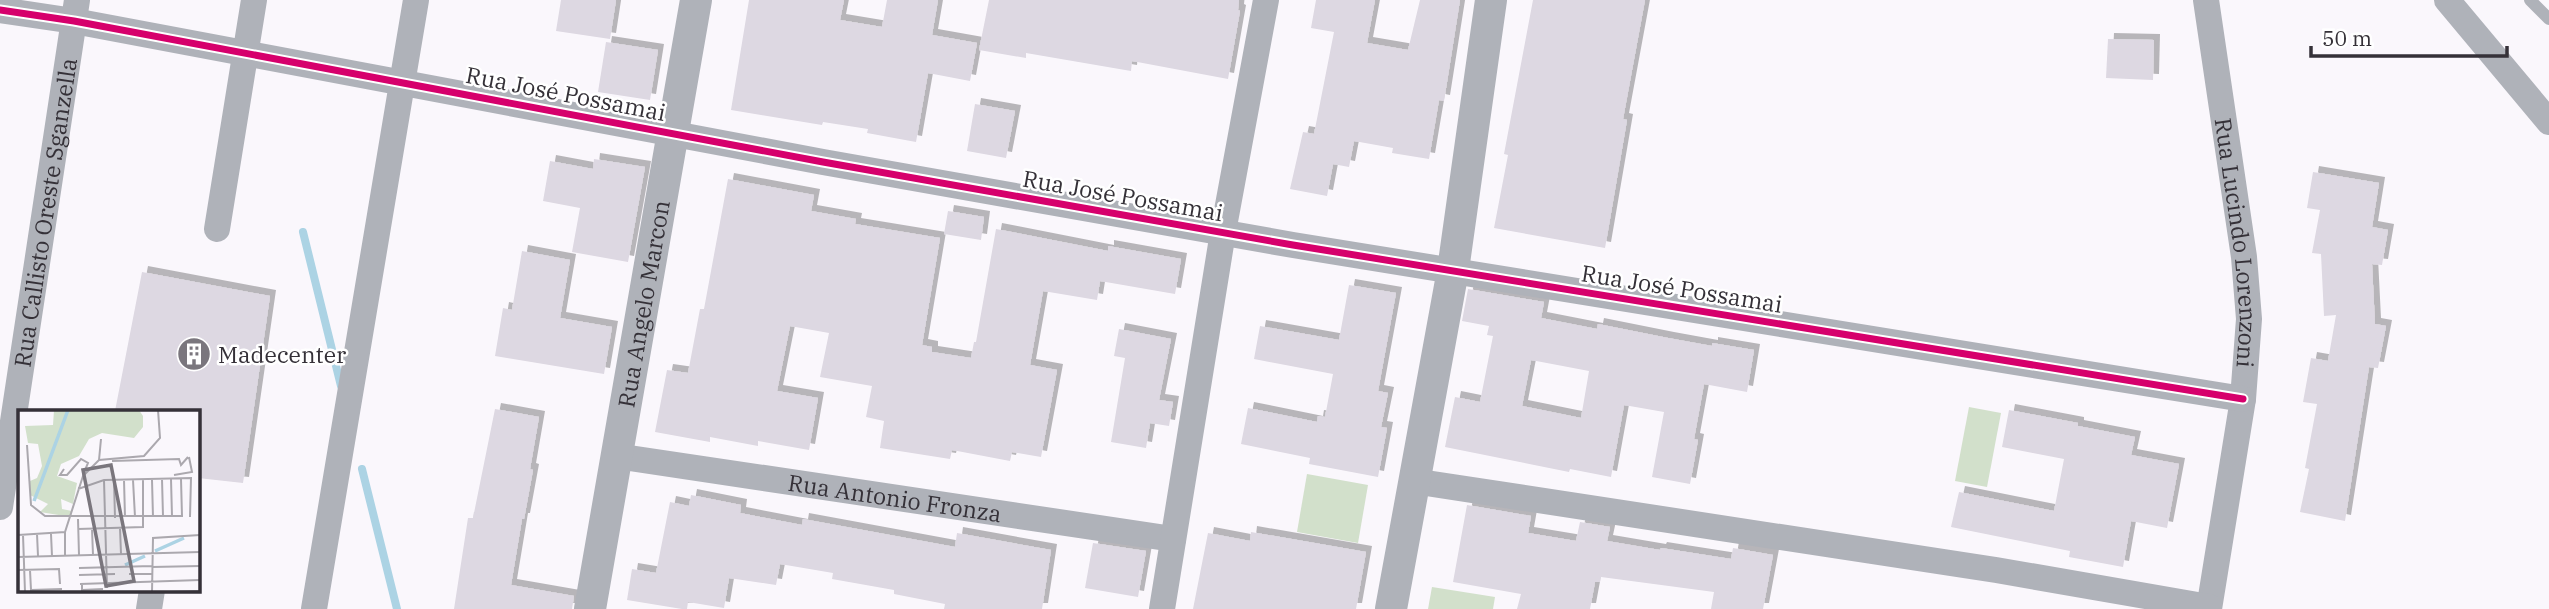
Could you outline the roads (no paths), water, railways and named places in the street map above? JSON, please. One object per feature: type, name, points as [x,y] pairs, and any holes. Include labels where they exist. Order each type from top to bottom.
[{"type":"street","points":[[217,229],[254,0]]},
{"type":"street","points":[[314,609],[416,0]]},
{"type":"street","name":"Rua Angelo Marcon","points":[[590,609],[696,0]]},
{"type":"street","points":[[1162,609],[1223,232],[1266,0]]},
{"type":"street","points":[[1391,609],[1453,270],[1491,0]]},
{"type":"street","name":"Rua Lucindo Lorenzoni","points":[[2206,0],[2244,257],[2249,319],[2243,399],[2209,608]]},
{"type":"street","points":[[2447,0],[2549,122]]},
{"type":"street","name":"Rua José Possamai","points":[[0,10],[76,10],[245,54],[402,81],[674,134],[1223,232],[2243,399]]},
{"type":"street","name":"Rua Callisto Oreste Sganzella","points":[[0,507],[76,10]]},
{"type":"street","name":"Rua Antonio Fronza","points":[[616,456],[1173,539]]},
{"type":"street","points":[[1413,481],[1996,570],[2209,608]]},
{"type":"lane","points":[[2529,0],[2549,19]]},
{"type":"waterway","points":[[303,232],[341,386]]},
{"type":"waterway","points":[[362,469],[397,609]]},
{"type":"place","name":"Madecenter","points":[[194,354]]}]
